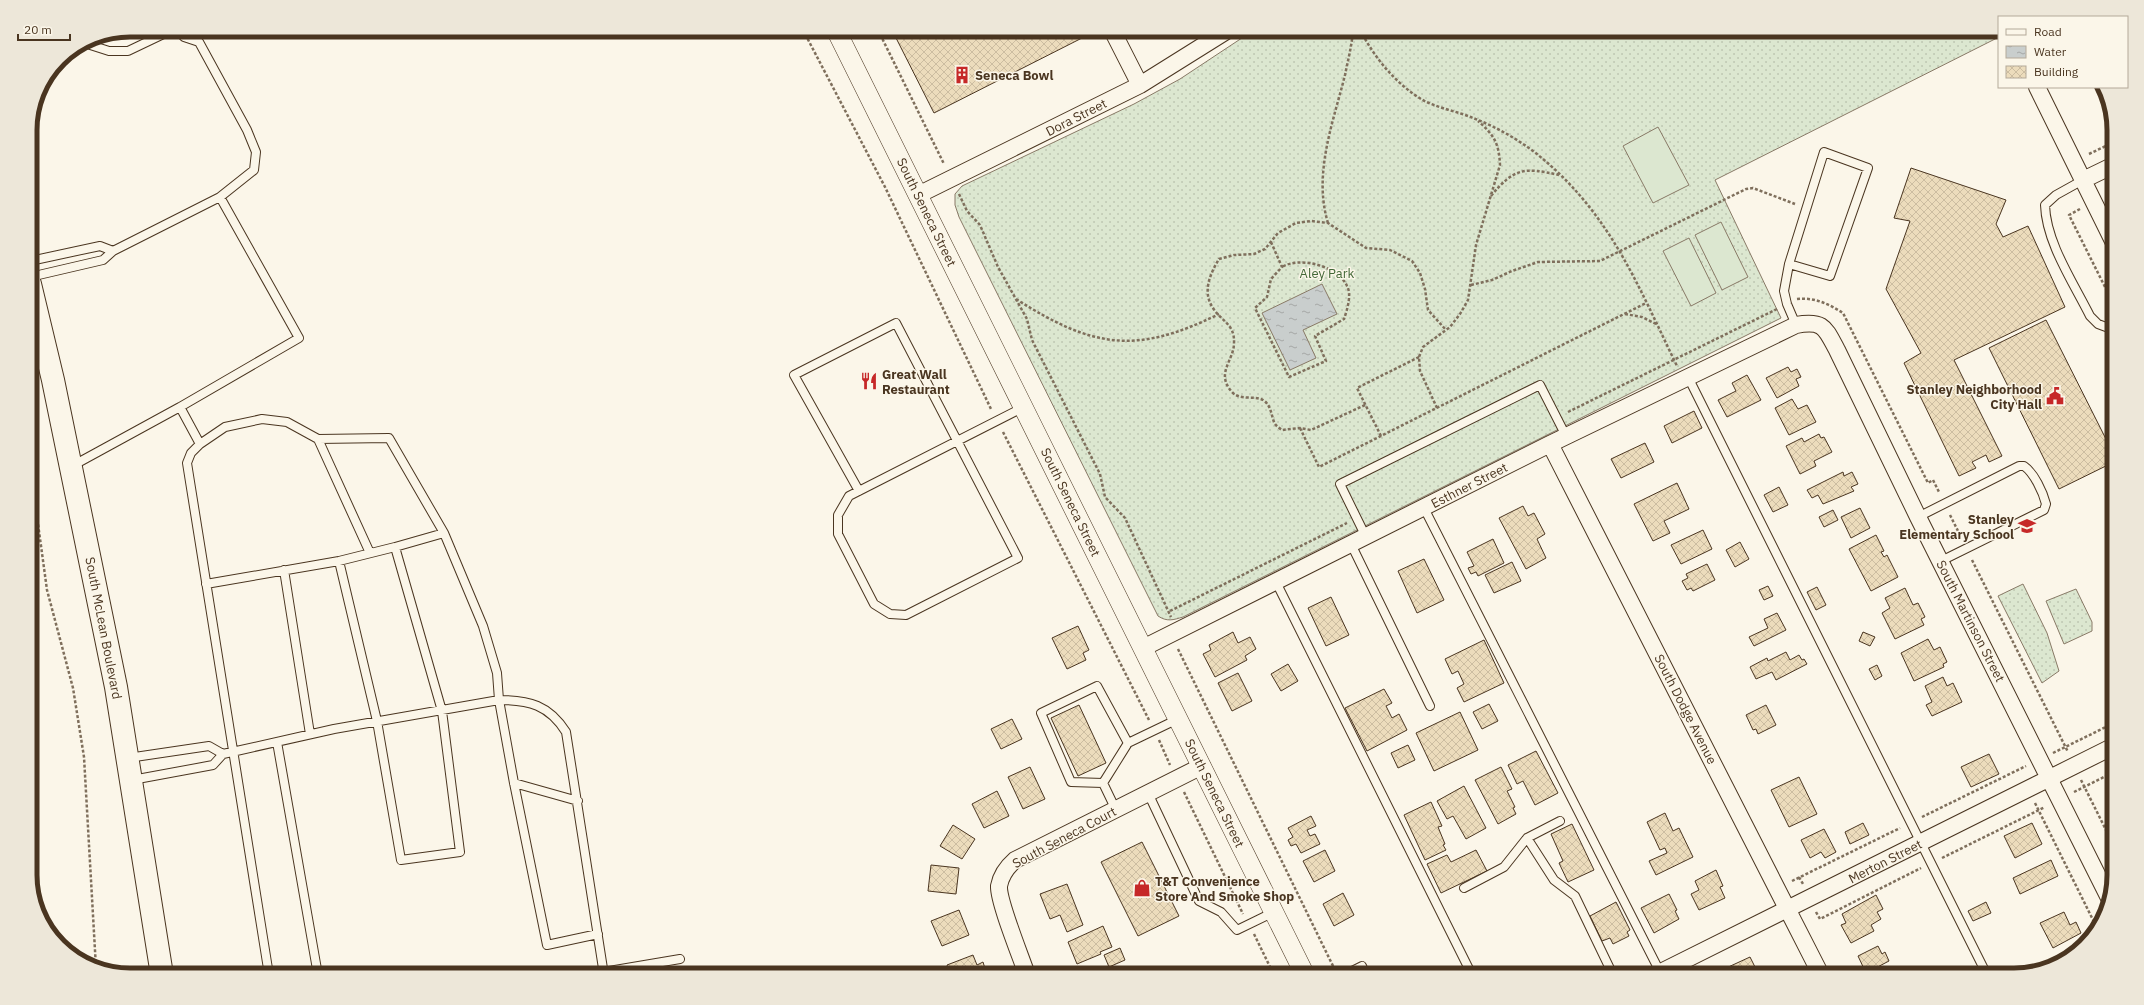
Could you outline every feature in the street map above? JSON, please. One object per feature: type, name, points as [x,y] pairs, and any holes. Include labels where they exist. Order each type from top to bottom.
[{"type":"main road","name":"South McLean Boulevard","points":[[37,315],[71,467],[116,687],[161,968]]},
{"type":"street","name":"South Seneca Street","points":[[839,37],[1302,968]]},
{"type":"street","points":[[1116,37],[1140,84]]},
{"type":"street","name":"Dora Street","points":[[918,196],[1140,84],[1217,37]]},
{"type":"street","points":[[2037,88],[2107,229]]},
{"type":"street","points":[[2083,180],[2107,168]]},
{"type":"street","name":"South Martinson Street","points":[[1796,325],[1809,322],[1818,323],[1825,327],[1918,517],[2051,778],[2105,891]]},
{"type":"street","name":"Esthner Street","points":[[1143,648],[1566,436],[1796,325]]},
{"type":"street","name":"South Dodge Avenue","points":[[1550,444],[1818,968]]},
{"type":"street","name":"Merton Street","points":[[1671,968],[2107,750]]},
{"type":"street","name":"South Seneca Court","points":[[1024,968],[999,893],[1002,875],[1008,866],[1015,860],[1202,766]]},
{"type":"lane","points":[[92,45],[109,50],[128,51],[157,37]]},
{"type":"lane","points":[[37,275],[103,260],[113,251],[220,197],[254,170],[256,152],[247,130],[200,42],[184,37]]},
{"type":"lane","points":[[1789,264],[1830,276],[1868,168],[1824,152],[1789,264],[1784,291],[1786,304],[1796,325]]},
{"type":"lane","points":[[2083,180],[2056,195],[2045,205],[2045,219],[2051,237],[2090,316],[2098,324],[2107,327]]},
{"type":"lane","points":[[71,467],[180,407],[299,338],[220,197]]},
{"type":"lane","points":[[37,260],[100,246],[113,251]]},
{"type":"lane","points":[[859,491],[794,375],[896,323],[957,440],[1018,558],[906,615],[890,614],[874,604],[838,534],[838,515],[849,496],[859,491],[957,440],[1024,407]]},
{"type":"lane","points":[[1686,378],[1922,843],[1984,968]]},
{"type":"lane","points":[[1366,537],[1340,484],[1540,384],[1566,436]]},
{"type":"lane","points":[[180,407],[200,444]]},
{"type":"lane","points":[[269,968],[187,463],[191,453],[200,444],[225,427],[262,419],[287,422],[318,439],[389,438],[444,532],[483,626],[497,673],[499,700],[514,783],[547,945],[598,934]]},
{"type":"lane","points":[[318,439],[370,553]]},
{"type":"lane","points":[[1918,517],[2024,466],[2030,470],[2045,499],[2046,504],[2044,510],[1941,561]]},
{"type":"lane","points":[[1424,508],[1656,968]]},
{"type":"lane","points":[[206,584],[339,561],[396,547],[444,532]]},
{"type":"lane","points":[[1351,544],[1430,706]]},
{"type":"lane","points":[[339,561],[378,721],[401,860],[460,852],[442,710],[396,547]]},
{"type":"lane","points":[[284,570],[310,734]]},
{"type":"lane","points":[[1276,582],[1469,968]]},
{"type":"lane","points":[[1103,783],[1071,782],[1041,713],[1097,686],[1128,743]]},
{"type":"lane","points":[[131,780],[213,765],[223,754],[310,734],[499,700],[523,700],[544,710],[559,720],[566,732],[603,968]]},
{"type":"lane","points":[[1103,783],[1128,743],[1178,719]]},
{"type":"lane","points":[[277,742],[317,968]]},
{"type":"lane","points":[[128,758],[209,746],[223,754]]},
{"type":"lane","points":[[514,783],[578,801]]},
{"type":"lane","points":[[1103,783],[1116,810]]},
{"type":"lane","points":[[1148,793],[1199,901],[1221,912],[1237,930],[1274,912]]},
{"type":"lane","points":[[1464,888],[1504,867],[1527,838],[1560,821]]},
{"type":"lane","points":[[1527,838],[1554,880],[1575,896],[1610,968]]},
{"type":"lane","points":[[634,968],[680,959]]},
{"type":"path","points":[[807,37],[885,187],[997,420],[1154,730],[1270,968]]},
{"type":"path","points":[[881,37],[967,211],[980,225],[998,267],[1027,319],[1032,340],[1100,474],[1105,497],[1125,518],[1170,611],[1178,652],[1334,968]]},
{"type":"path","points":[[1328,223],[1323,195],[1323,165],[1349,56],[1352,37]]},
{"type":"path","points":[[1364,37],[1377,59],[1408,90],[1423,100],[1474,118],[1518,141],[1561,175],[1584,200],[1621,252],[1674,360],[1686,378]]},
{"type":"path","points":[[1437,408],[1420,371],[1419,357],[1423,347],[1446,330],[1460,314],[1468,300],[1476,245],[1500,165],[1500,153],[1491,132],[1474,118]]},
{"type":"path","points":[[2089,154],[2107,145]]},
{"type":"path","points":[[1489,198],[1505,180],[1518,172],[1538,170],[1561,175]]},
{"type":"path","points":[[1471,285],[1492,280],[1538,262],[1600,261],[1621,252],[1746,189],[1753,188],[1807,207]]},
{"type":"path","points":[[2107,194],[2069,215],[2107,291]]},
{"type":"path","points":[[1365,404],[1311,430],[1300,428],[1282,430],[1274,423],[1269,406],[1262,400],[1237,396],[1232,393],[1227,384],[1225,374],[1226,365],[1234,343],[1232,327],[1212,308],[1207,292],[1210,273],[1219,259],[1234,255],[1254,254],[1265,249],[1278,233],[1296,223],[1311,221],[1328,223],[1366,248],[1390,250],[1412,261],[1420,273],[1425,289],[1428,310],[1446,330]]},
{"type":"path","points":[[1271,242],[1282,267]]},
{"type":"path","points":[[1309,262],[1338,274],[1348,286],[1348,306],[1344,319],[1315,336],[1326,361],[1289,377],[1255,308],[1268,297],[1271,279],[1282,267],[1289,263],[1309,262]]},
{"type":"path","points":[[1014,298],[1044,317],[1075,332],[1092,337],[1130,341],[1149,340],[1187,330],[1219,314]]},
{"type":"path","points":[[1557,418],[1798,298],[1808,298],[1827,303],[1843,313],[1928,483],[1933,480],[2107,832]]},
{"type":"path","points":[[1300,428],[1319,467],[1646,303]]},
{"type":"path","points":[[1625,314],[1642,317],[1657,324]]},
{"type":"path","points":[[1381,436],[1357,388],[1419,357]]},
{"type":"path","points":[[37,516],[47,590],[73,688],[84,757],[96,962]]},
{"type":"path","points":[[1170,611],[1357,518]]},
{"type":"path","points":[[1792,881],[2107,726]]},
{"type":"path","points":[[2018,770],[2094,922]]},
{"type":"path","points":[[1800,878],[1820,919],[2107,776]]},
{"type":"green space","name":"Aley Park","points":[[1243,37],[1998,37],[1715,180],[1781,318],[1183,617],[1167,620],[1158,616],[959,217],[955,205],[955,194],[962,186],[1134,104],[1180,79]]},
{"type":"green space","points":[[1658,127],[1689,185],[1653,203],[1623,146]]},
{"type":"green space","points":[[1721,222],[1748,277],[1722,290],[1695,235]]},
{"type":"green space","points":[[1689,238],[1716,293],[1691,306],[1663,251]]},
{"type":"green space","points":[[2023,584],[2047,633],[2059,671],[2042,683],[1998,596]]},
{"type":"green space","points":[[2076,589],[2092,622],[2092,631],[2064,644],[2046,601]]},
{"type":"water","points":[[1322,284],[1337,314],[1303,330],[1316,358],[1290,370],[1262,313]]},
{"type":"building","name":"Seneca Bowl","points":[[896,37],[1082,37],[1082,38],[934,113]]},
{"type":"building","name":"Stanley Elementary School","points":[[1911,168],[2006,200],[1996,224],[2003,237],[2028,226],[2065,307],[1954,360],[2002,456],[1989,462],[1986,455],[1972,462],[1976,468],[1959,476],[1904,363],[1921,353],[1886,289],[1910,221],[1894,218]]},
{"type":"building","points":[[2046,320],[2107,441],[2107,465],[2059,489],[1989,348]]},
{"type":"building","points":[[1788,367],[1791,372],[1797,369],[1801,377],[1796,379],[1799,386],[1777,398],[1766,378]]},
{"type":"building","points":[[1747,375],[1761,400],[1727,417],[1718,400],[1736,391],[1732,383]]},
{"type":"building","points":[[1792,399],[1798,409],[1807,405],[1816,422],[1789,435],[1775,408]]},
{"type":"building","points":[[1694,411],[1702,428],[1672,443],[1664,426]]},
{"type":"building","points":[[1819,434],[1821,438],[1824,437],[1832,452],[1814,461],[1816,466],[1800,474],[1786,446],[1802,438],[1804,442]]},
{"type":"building","points":[[1645,443],[1654,462],[1621,478],[1611,459]]},
{"type":"building","points":[[1843,472],[1844,476],[1852,472],[1858,484],[1851,487],[1854,491],[1823,504],[1818,495],[1812,498],[1807,490]]},
{"type":"building","points":[[1677,483],[1689,509],[1664,521],[1670,533],[1653,541],[1634,504]]},
{"type":"building","points":[[1779,487],[1788,505],[1773,512],[1764,495]]},
{"type":"building","points":[[1523,506],[1528,516],[1534,513],[1545,534],[1537,539],[1546,558],[1526,569],[1499,518]]},
{"type":"building","points":[[1860,508],[1870,528],[1851,538],[1841,517]]},
{"type":"building","points":[[1833,510],[1838,520],[1824,527],[1819,517]]},
{"type":"building","points":[[1703,530],[1712,549],[1681,564],[1671,545]]},
{"type":"building","points":[[1876,535],[1884,551],[1881,552],[1884,557],[1887,555],[1898,577],[1871,591],[1849,549]]},
{"type":"building","points":[[1493,539],[1504,563],[1478,576],[1476,572],[1471,574],[1468,568],[1474,566],[1467,552]]},
{"type":"building","points":[[1740,542],[1749,559],[1735,567],[1726,550]]},
{"type":"building","points":[[1424,559],[1444,600],[1417,613],[1398,571]]},
{"type":"building","points":[[1512,562],[1521,581],[1494,593],[1485,575]]},
{"type":"building","points":[[1707,564],[1715,580],[1693,591],[1691,588],[1687,590],[1682,581],[1688,578],[1686,574]]},
{"type":"building","points":[[1768,586],[1773,596],[1764,600],[1759,590]]},
{"type":"building","points":[[1817,587],[1826,605],[1816,610],[1807,592]]},
{"type":"building","points":[[1905,588],[1913,605],[1918,603],[1925,617],[1921,619],[1924,625],[1895,639],[1882,613],[1890,608],[1885,598]]},
{"type":"building","points":[[1331,597],[1349,635],[1326,646],[1308,608]]},
{"type":"building","points":[[1777,613],[1786,630],[1754,646],[1749,637],[1768,628],[1764,619]]},
{"type":"building","points":[[1078,626],[1089,650],[1083,653],[1086,660],[1067,669],[1052,638]]},
{"type":"building","points":[[1233,632],[1238,643],[1250,637],[1256,649],[1245,656],[1247,660],[1215,677],[1203,654],[1211,650],[1209,645]]},
{"type":"building","points":[[1863,632],[1875,637],[1870,646],[1859,641]]},
{"type":"building","points":[[1928,639],[1934,650],[1940,647],[1947,662],[1943,664],[1944,667],[1914,681],[1901,653]]},
{"type":"building","points":[[1484,640],[1504,683],[1464,702],[1457,688],[1464,684],[1458,671],[1452,674],[1445,659]]},
{"type":"building","points":[[1786,652],[1790,660],[1799,655],[1807,664],[1776,680],[1772,672],[1756,679],[1750,667],[1767,658],[1768,661]]},
{"type":"building","points":[[1288,664],[1298,681],[1281,691],[1271,674]]},
{"type":"building","points":[[1877,665],[1882,676],[1875,680],[1869,669]]},
{"type":"building","points":[[1238,673],[1252,701],[1232,711],[1218,683]]},
{"type":"building","points":[[1943,677],[1947,686],[1953,683],[1962,702],[1932,716],[1926,705],[1932,702],[1925,686]]},
{"type":"building","points":[[1384,689],[1392,703],[1386,706],[1392,718],[1399,714],[1407,730],[1367,751],[1345,708]]},
{"type":"building","points":[[1489,704],[1498,721],[1482,729],[1473,712]]},
{"type":"building","points":[[1079,705],[1106,763],[1078,776],[1051,718]]},
{"type":"building","points":[[1766,705],[1776,725],[1758,734],[1756,729],[1753,730],[1746,715]]},
{"type":"building","points":[[1460,712],[1478,750],[1434,771],[1416,733]]},
{"type":"building","points":[[1012,719],[1022,739],[1001,749],[991,729]]},
{"type":"building","points":[[1408,745],[1415,760],[1398,768],[1391,753]]},
{"type":"building","points":[[1536,751],[1558,793],[1535,805],[1523,781],[1517,784],[1508,765]]},
{"type":"building","points":[[1989,754],[1999,774],[1971,787],[1961,767]]},
{"type":"building","points":[[1030,767],[1045,799],[1023,809],[1008,777]]},
{"type":"building","points":[[1501,767],[1512,789],[1507,791],[1515,807],[1513,808],[1516,814],[1498,824],[1475,780]]},
{"type":"building","points":[[1799,777],[1817,814],[1789,827],[1771,790]]},
{"type":"building","points":[[1464,786],[1486,828],[1466,839],[1453,816],[1447,819],[1437,801]]},
{"type":"building","points":[[997,791],[1009,816],[984,828],[972,804]]},
{"type":"building","points":[[1431,802],[1442,826],[1438,827],[1446,850],[1425,860],[1404,815]]},
{"type":"building","points":[[1665,813],[1673,831],[1679,828],[1693,857],[1656,875],[1649,861],[1667,853],[1665,848],[1660,850],[1647,822]]},
{"type":"building","points":[[1311,816],[1316,826],[1307,830],[1310,836],[1315,834],[1320,844],[1301,853],[1296,844],[1291,846],[1288,840],[1293,837],[1288,828]]},
{"type":"building","points":[[1863,823],[1869,835],[1850,844],[1845,832]]},
{"type":"building","points":[[2032,823],[2042,844],[2015,858],[2004,836]]},
{"type":"building","points":[[1572,824],[1594,870],[1568,882],[1559,863],[1563,861],[1551,834]]},
{"type":"building","points":[[953,825],[975,839],[962,859],[940,846]]},
{"type":"building","points":[[1824,829],[1836,852],[1825,858],[1821,852],[1810,858],[1801,840]]},
{"type":"building","points":[[1142,842],[1179,916],[1138,936],[1101,862]]},
{"type":"building","points":[[1325,850],[1335,871],[1314,882],[1303,861]]},
{"type":"building","points":[[1476,850],[1487,871],[1441,893],[1427,864],[1447,855],[1451,862]]},
{"type":"building","points":[[2051,860],[2058,876],[2020,894],[2013,878]]},
{"type":"building","points":[[931,865],[959,868],[956,894],[928,891]]},
{"type":"building","points":[[1716,870],[1723,886],[1720,887],[1725,898],[1699,910],[1691,894],[1699,890],[1695,881]]},
{"type":"building","points":[[1067,884],[1083,925],[1067,932],[1060,915],[1050,919],[1040,894]]},
{"type":"building","points":[[1343,893],[1354,915],[1334,926],[1323,904]]},
{"type":"building","points":[[1669,894],[1677,910],[1675,911],[1679,919],[1654,933],[1641,908]]},
{"type":"building","points":[[1876,895],[1883,909],[1877,912],[1881,919],[1871,925],[1874,931],[1851,943],[1841,925],[1846,923],[1842,914]]},
{"type":"building","points":[[1616,902],[1630,930],[1627,932],[1629,936],[1613,944],[1610,938],[1602,941],[1590,916]]},
{"type":"building","points":[[1986,902],[1991,913],[1973,921],[1968,911]]},
{"type":"building","points":[[959,910],[969,935],[942,946],[931,921]]},
{"type":"building","points":[[2064,912],[2070,925],[2076,922],[2081,933],[2053,948],[2040,923]]},
{"type":"building","points":[[1103,926],[1112,947],[1100,952],[1101,954],[1077,964],[1068,942]]},
{"type":"building","points":[[1878,946],[1882,954],[1885,952],[1889,961],[1876,968],[1864,968],[1858,956]]},
{"type":"building","points":[[1120,948],[1125,960],[1109,967],[1104,955]]},
{"type":"building","points":[[973,955],[977,965],[983,962],[985,968],[948,968],[947,965]]},
{"type":"building","points":[[1750,957],[1756,968],[1726,968]]},
{"type":"place","name":"Seneca Bowl","points":[[962,75]]},
{"type":"place","name":"Great Wall Restaurant","points":[[869,381]]},
{"type":"place","name":"Stanley Neighborhood City Hall","points":[[2055,396]]},
{"type":"place","name":"Stanley Elementary School","points":[[2027,526]]},
{"type":"place","name":"T&T Convenience Store And Smoke Shop","points":[[1142,888]]}]
